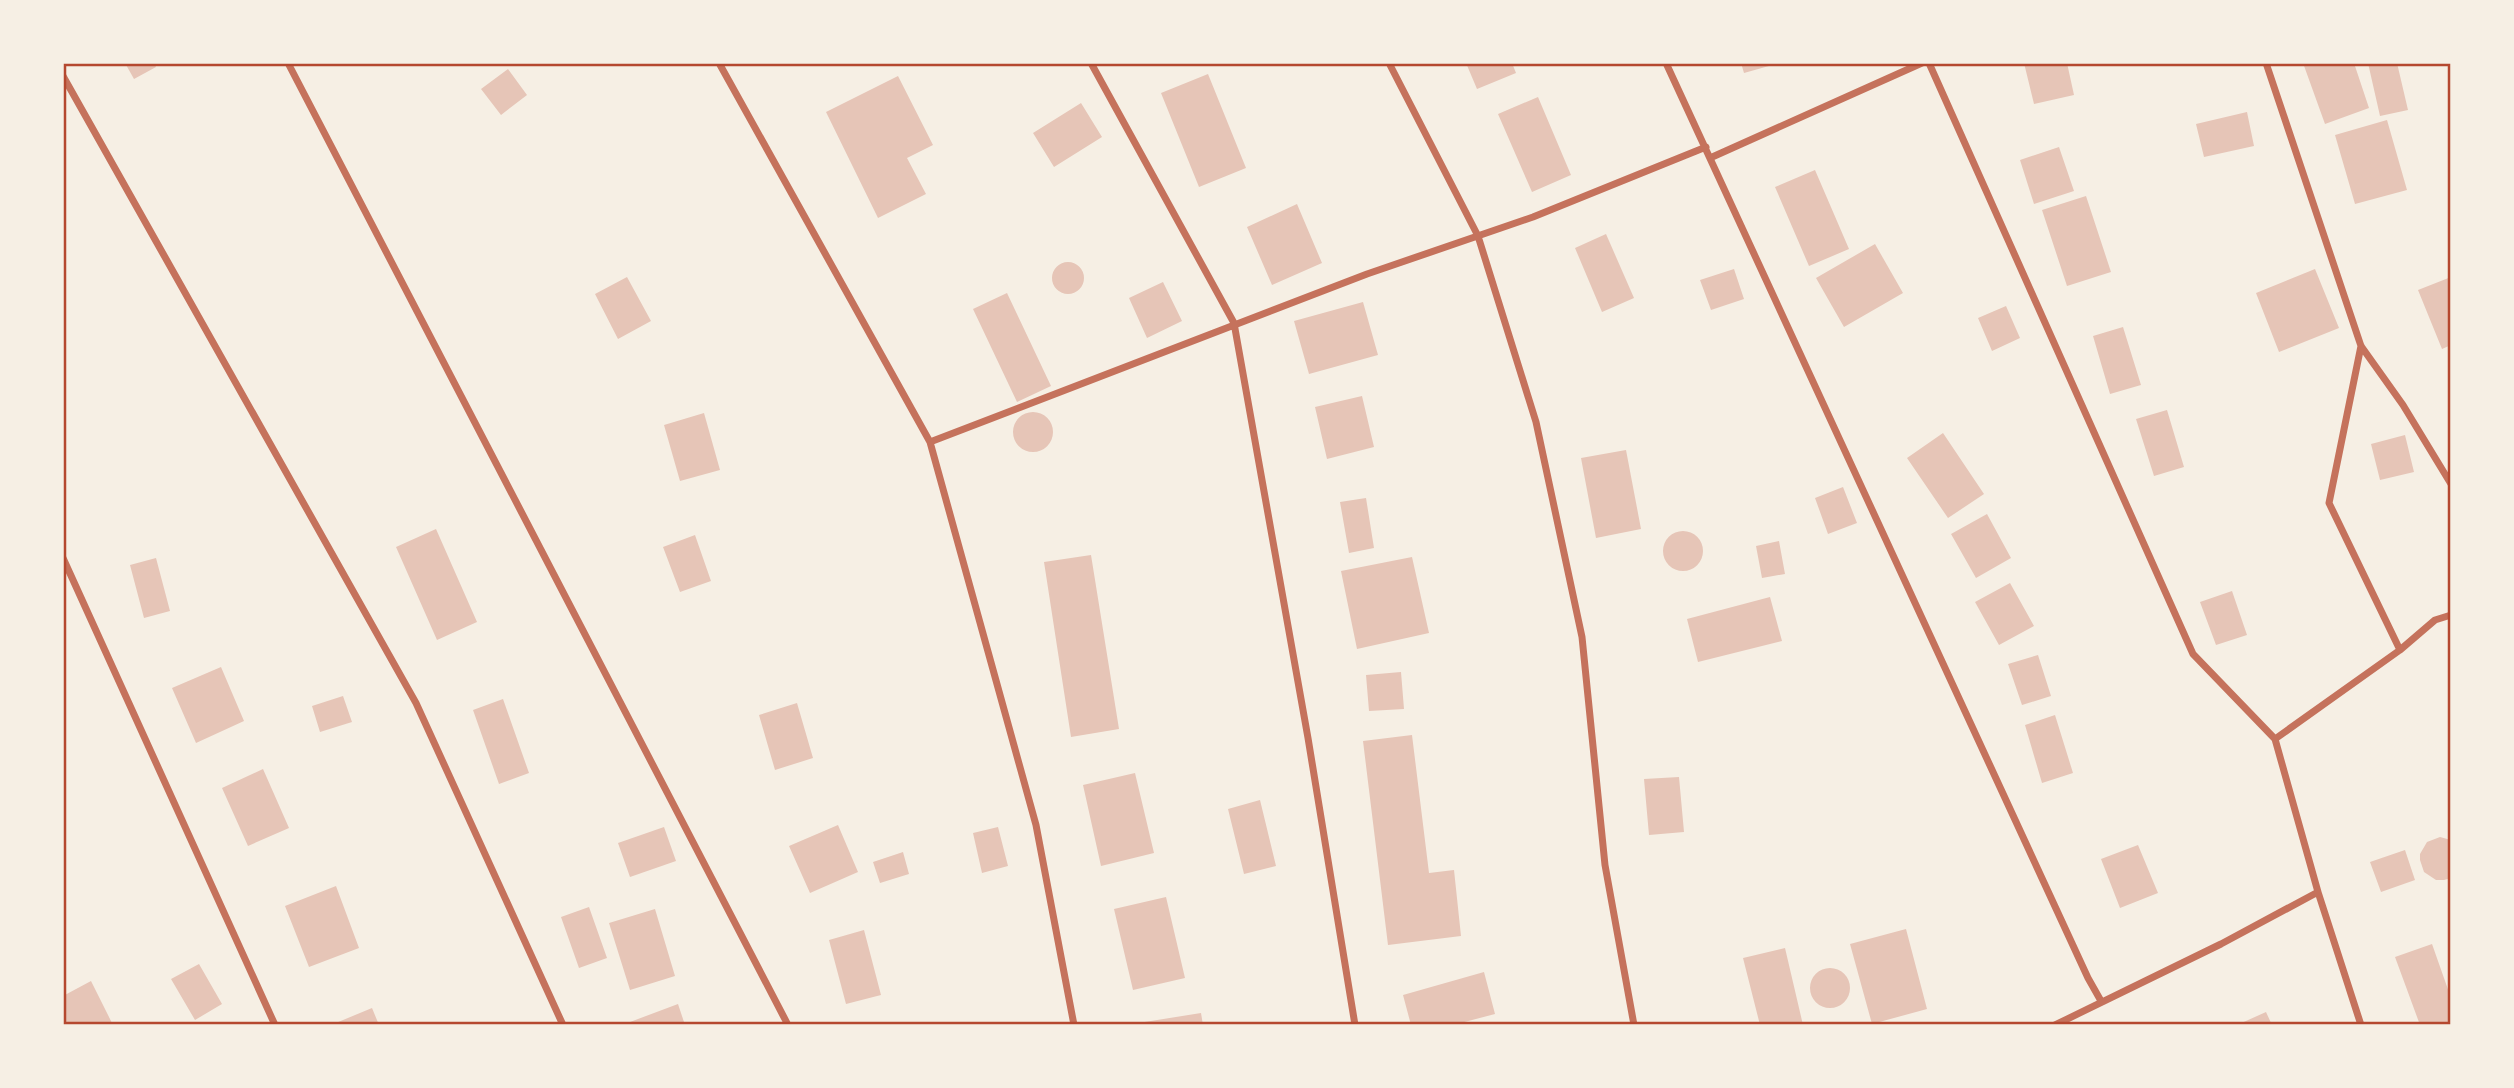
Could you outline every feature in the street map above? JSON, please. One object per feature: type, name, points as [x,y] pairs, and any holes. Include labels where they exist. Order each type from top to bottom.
[{"type":"street","points":[[288,63],[788,1025]]},
{"type":"street","points":[[719,63],[930,442],[1036,825],[1074,1025]]},
{"type":"street","points":[[1091,63],[1234,323],[1308,737],[1355,1025]]},
{"type":"street","points":[[1389,63],[1478,236],[1536,422],[1582,637],[1605,865],[1634,1025]]},
{"type":"street","points":[[1666,63],[2088,978],[2101,1001]]},
{"type":"street","points":[[1710,158],[1922,63]]},
{"type":"street","points":[[1929,63],[2193,654],[2275,739],[2318,892],[2361,1025]]},
{"type":"street","points":[[2266,63],[2361,346],[2403,405],[2451,484]]},
{"type":"street","points":[[63,76],[416,703],[563,1025]]},
{"type":"street","points":[[930,442],[1234,323],[1533,217],[1706,147]]},
{"type":"street","points":[[2361,346],[2329,503],[2400,650]]},
{"type":"street","points":[[63,558],[275,1025]]},
{"type":"street","points":[[2275,739],[2400,650],[2435,620],[2451,615]]},
{"type":"street","points":[[2055,1025],[2221,944],[2318,892]]},
{"type":"building","points":[[125,63],[154,63],[156,67],[134,79]]},
{"type":"building","points":[[1466,63],[1512,63],[1516,73],[1477,89]]},
{"type":"building","points":[[1741,63],[1776,63],[1776,64],[1744,73]]},
{"type":"building","points":[[2024,63],[2067,63],[2074,95],[2034,104]]},
{"type":"building","points":[[2303,63],[2354,63],[2369,108],[2325,124]]},
{"type":"building","points":[[2368,63],[2397,63],[2408,110],[2380,116]]},
{"type":"building","points":[[508,69],[527,95],[501,115],[481,89]]},
{"type":"building","points":[[1208,74],[1246,168],[1199,187],[1161,93]]},
{"type":"building","points":[[898,76],[933,145],[907,158],[926,194],[878,218],[826,112]]},
{"type":"building","points":[[1538,97],[1571,175],[1532,192],[1498,114]]},
{"type":"building","points":[[1081,103],[1102,137],[1054,167],[1033,133]]},
{"type":"building","points":[[2247,112],[2254,146],[2204,157],[2196,124]]},
{"type":"building","points":[[2387,120],[2407,190],[2355,204],[2335,135]]},
{"type":"building","points":[[2059,147],[2074,191],[2034,204],[2020,160]]},
{"type":"building","points":[[1815,170],[1849,249],[1809,266],[1775,187]]},
{"type":"building","points":[[2086,196],[2111,272],[2067,286],[2042,210]]},
{"type":"building","points":[[1297,204],[1322,263],[1272,285],[1247,227]]},
{"type":"building","points":[[1606,234],[1634,298],[1602,312],[1575,248]]},
{"type":"building","points":[[1875,244],[1903,293],[1844,327],[1816,278]]},
{"type":"building","points":[[1068,262],[1079,267],[1084,278],[1079,289],[1068,294],[1057,289],[1052,278],[1057,267]]},
{"type":"building","points":[[1734,269],[1744,299],[1711,310],[1700,280]]},
{"type":"building","points":[[2315,269],[2339,328],[2279,352],[2256,293]]},
{"type":"building","points":[[627,277],[651,321],[618,339],[595,294]]},
{"type":"building","points":[[2451,277],[2451,345],[2442,349],[2418,290]]},
{"type":"building","points":[[1163,282],[1182,321],[1147,338],[1129,298]]},
{"type":"building","points":[[1007,293],[1051,386],[1017,402],[973,309]]},
{"type":"building","points":[[1363,302],[1378,355],[1309,374],[1294,321]]},
{"type":"building","points":[[2006,306],[2020,338],[1992,351],[1978,318]]},
{"type":"building","points":[[2123,327],[2141,385],[2110,394],[2093,336]]},
{"type":"building","points":[[1362,396],[1374,447],[1327,459],[1315,407]]},
{"type":"building","points":[[2167,410],[2184,467],[2154,476],[2136,419]]},
{"type":"building","points":[[1033,412],[1041,413],[1047,418],[1052,424],[1052,440],[1047,446],[1041,451],[1033,452],[1025,451],[1019,446],[1014,440],[1013,432],[1014,424],[1019,418],[1025,413]]},
{"type":"building","points":[[704,413],[720,470],[680,481],[664,425]]},
{"type":"building","points":[[1943,433],[1984,494],[1948,518],[1907,458]]},
{"type":"building","points":[[2405,435],[2414,472],[2380,480],[2371,444]]},
{"type":"building","points":[[1626,450],[1641,529],[1596,538],[1581,458]]},
{"type":"building","points":[[1843,487],[1857,523],[1828,534],[1815,498]]},
{"type":"building","points":[[1366,498],[1374,548],[1349,553],[1340,502]]},
{"type":"building","points":[[1987,514],[2011,558],[1976,578],[1951,534]]},
{"type":"building","points":[[436,529],[477,622],[437,640],[396,547]]},
{"type":"building","points":[[1683,531],[1691,532],[1697,537],[1702,543],[1702,559],[1697,565],[1691,570],[1683,571],[1675,570],[1669,565],[1664,559],[1663,551],[1664,543],[1669,537],[1675,532]]},
{"type":"building","points":[[695,535],[711,581],[680,592],[663,547]]},
{"type":"building","points":[[1779,541],[1785,574],[1762,578],[1756,546]]},
{"type":"building","points":[[1091,555],[1119,729],[1071,737],[1044,562]]},
{"type":"building","points":[[1412,557],[1429,633],[1357,649],[1341,571]]},
{"type":"building","points":[[156,558],[170,611],[144,618],[130,565]]},
{"type":"building","points":[[2010,583],[2034,626],[1999,645],[1975,602]]},
{"type":"building","points":[[2232,591],[2247,635],[2216,645],[2200,602]]},
{"type":"building","points":[[1770,597],[1782,641],[1698,662],[1687,619]]},
{"type":"building","points":[[2038,655],[2051,696],[2022,705],[2008,664]]},
{"type":"building","points":[[221,667],[244,721],[196,743],[172,688]]},
{"type":"building","points":[[1401,672],[1404,709],[1369,711],[1366,675]]},
{"type":"building","points":[[343,696],[352,722],[320,732],[312,706]]},
{"type":"building","points":[[503,699],[529,773],[499,784],[473,710]]},
{"type":"building","points":[[797,703],[813,758],[775,770],[759,715]]},
{"type":"building","points":[[2055,715],[2073,773],[2042,783],[2025,725]]},
{"type":"building","points":[[1412,735],[1429,873],[1454,870],[1461,936],[1388,945],[1363,741]]},
{"type":"building","points":[[263,769],[289,828],[248,846],[222,788]]},
{"type":"building","points":[[1135,773],[1154,853],[1101,866],[1083,785]]},
{"type":"building","points":[[1679,777],[1684,832],[1649,835],[1644,779]]},
{"type":"building","points":[[1260,800],[1276,866],[1244,874],[1228,809]]},
{"type":"building","points":[[838,825],[858,872],[810,893],[789,846]]},
{"type":"building","points":[[664,827],[676,861],[630,877],[618,843]]},
{"type":"building","points":[[998,827],[1008,866],[982,873],[973,833]]},
{"type":"building","points":[[2440,837],[2451,840],[2451,878],[2436,880],[2424,872],[2420,854],[2427,842]]},
{"type":"building","points":[[2138,845],[2158,893],[2120,908],[2101,859]]},
{"type":"building","points":[[2405,850],[2415,880],[2381,892],[2370,862]]},
{"type":"building","points":[[903,852],[909,874],[880,883],[873,862]]},
{"type":"building","points":[[336,886],[359,948],[309,967],[285,906]]},
{"type":"building","points":[[1166,897],[1185,978],[1133,990],[1114,909]]},
{"type":"building","points":[[589,907],[607,958],[579,968],[561,917]]},
{"type":"building","points":[[655,909],[675,976],[630,990],[609,923]]},
{"type":"building","points":[[1906,929],[1927,1009],[1872,1024],[1850,944]]},
{"type":"building","points":[[864,930],[881,995],[846,1004],[829,940]]},
{"type":"building","points":[[2432,944],[2451,998],[2451,1025],[2420,1025],[2395,957]]},
{"type":"building","points":[[1785,948],[1803,1025],[1760,1025],[1743,958]]},
{"type":"building","points":[[199,964],[222,1004],[195,1020],[171,979]]},
{"type":"building","points":[[1830,968],[1838,969],[1844,974],[1849,980],[1849,996],[1844,1002],[1838,1007],[1830,1008],[1822,1007],[1816,1002],[1811,996],[1810,988],[1811,980],[1816,974],[1822,969]]},
{"type":"building","points":[[1484,972],[1495,1014],[1453,1025],[1411,1025],[1403,995]]},
{"type":"building","points":[[91,981],[113,1025],[63,1025],[63,996]]},
{"type":"building","points":[[678,1004],[685,1025],[622,1025]]},
{"type":"building","points":[[372,1008],[379,1025],[331,1025]]},
{"type":"building","points":[[2266,1012],[2272,1025],[2237,1025]]},
{"type":"building","points":[[1201,1013],[1203,1025],[1132,1025],[1132,1024]]}]
